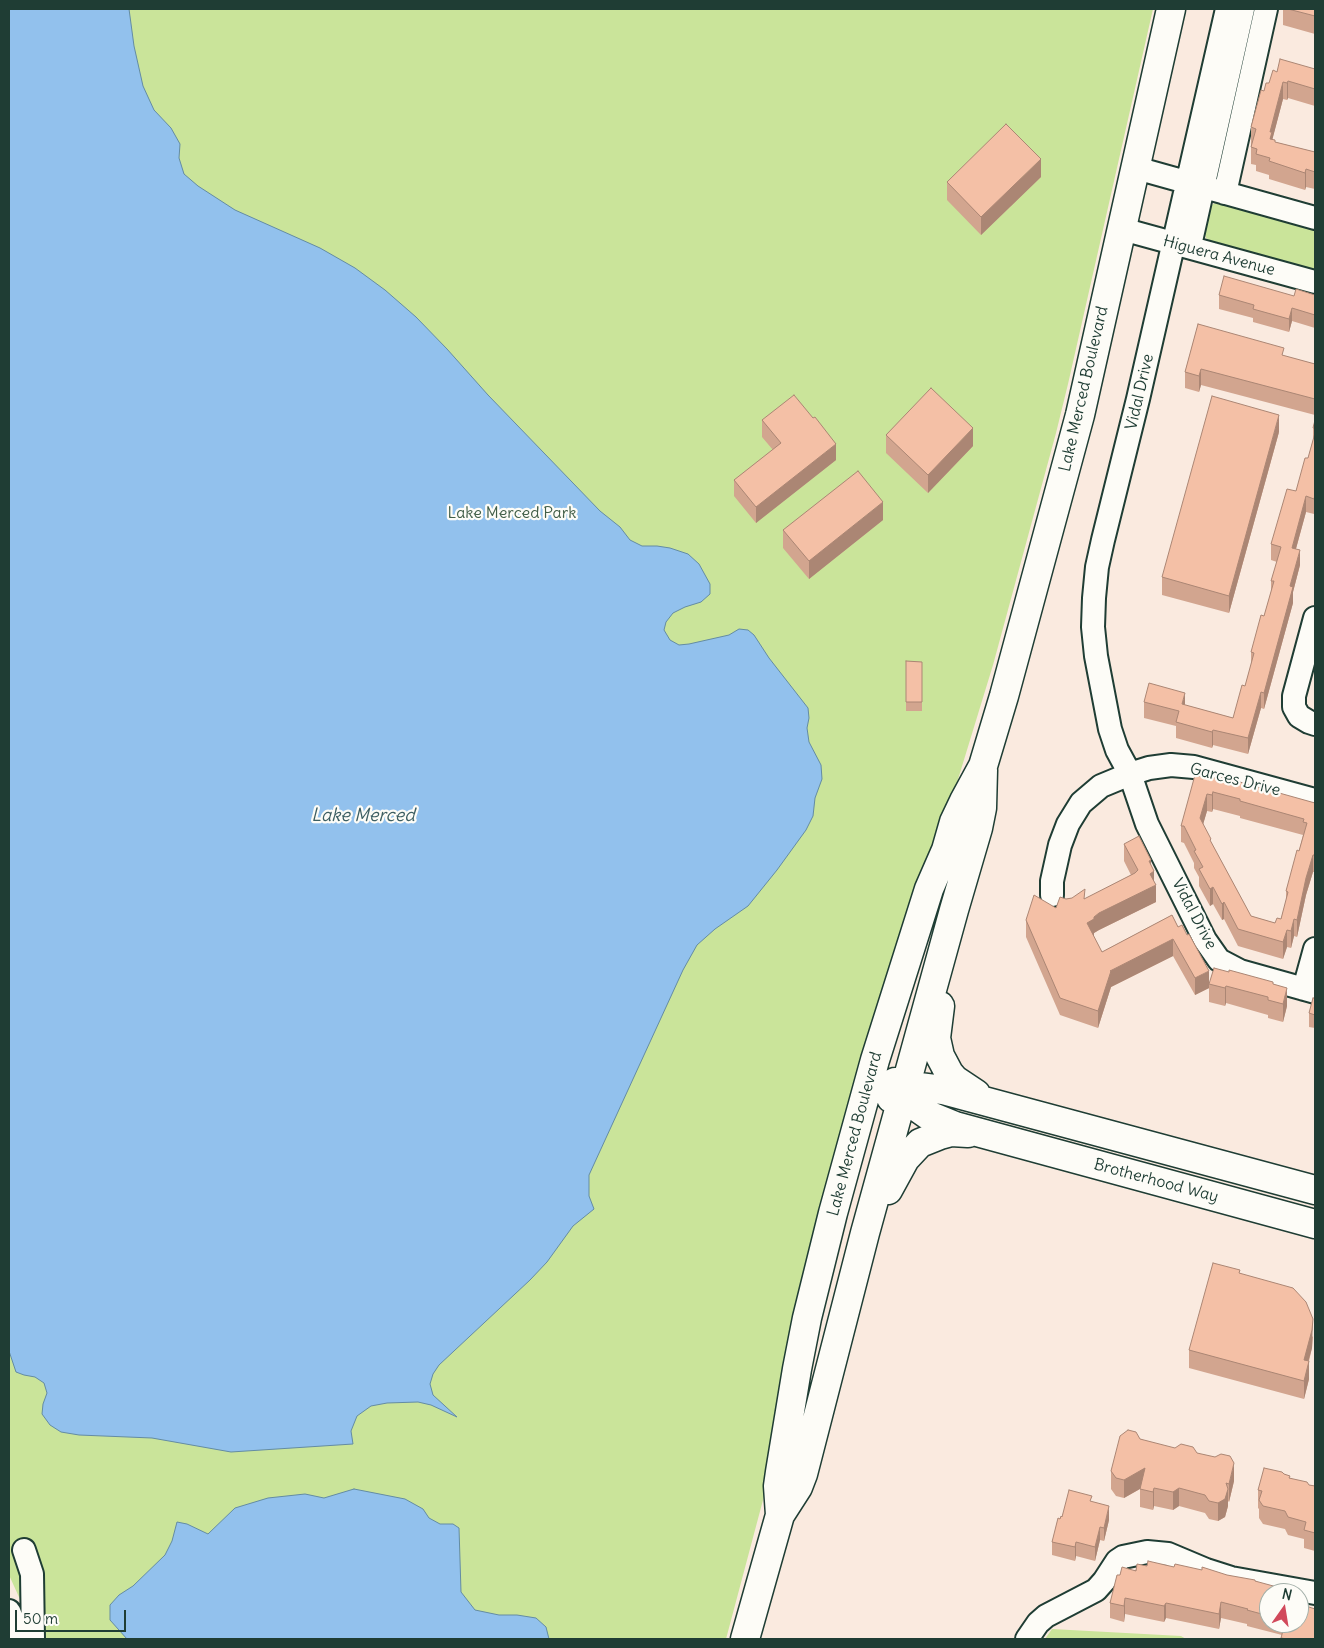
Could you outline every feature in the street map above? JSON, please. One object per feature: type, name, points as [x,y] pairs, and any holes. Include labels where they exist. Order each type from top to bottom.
[{"type":"main road","name":"Lake Merced Boulevard","points":[[780,1515],[778,1486],[807,1318],[847,1161],[875,1060],[928,890],[946,850],[958,815],[983,766],[1080,415],[1171,9]]},
{"type":"main road","name":"Lake Merced Boulevard","points":[[746,1639],[780,1515],[798,1487],[803,1474],[902,1092],[978,828],[984,788],[983,766]]},
{"type":"main road","points":[[946,850],[942,886],[894,1060],[893,1074],[896,1086],[928,1115],[940,1121],[997,1138]]},
{"type":"main road","points":[[954,910],[937,1030],[937,1047],[943,1064],[955,1080],[973,1093],[1005,1106]]},
{"type":"main road","points":[[780,1472],[866,1148],[884,1109],[893,1096],[919,1087],[943,1090],[1005,1106]]},
{"type":"main road","name":"Brotherhood Way","points":[[1005,1106],[1315,1190]]},
{"type":"main road","points":[[865,1234],[905,1159],[920,1144],[929,1138],[951,1132],[997,1138]]},
{"type":"main road","name":"Brotherhood Way","points":[[997,1138],[1315,1224]]},
{"type":"street","name":"Vidal Drive","points":[[1196,185],[1227,9]]},
{"type":"street","name":"Vidal Drive","points":[[1244,9],[1196,185],[1182,246],[1112,570],[1109,626],[1125,727],[1130,774],[1147,824],[1205,940],[1219,960],[1240,971],[1310,991]]},
{"type":"street","points":[[1225,193],[1266,9]]},
{"type":"street","points":[[1136,168],[1315,218]]},
{"type":"street","name":"Higuera Avenue","points":[[1122,229],[1315,282]]},
{"type":"street","points":[[1315,618],[1294,696],[1294,707],[1299,716],[1315,724]]},
{"type":"street","name":"Garces Drive","points":[[1052,895],[1052,880],[1060,845],[1068,824],[1081,803],[1101,786],[1130,774],[1149,768],[1171,765],[1194,767],[1315,800]]},
{"type":"street","points":[[1310,991],[1315,949]]},
{"type":"street","points":[[24,1550],[32,1581],[33,1639]]},
{"type":"street","points":[[1027,1639],[1038,1623],[1046,1616],[1096,1590],[1117,1561],[1123,1557],[1146,1552],[1168,1554],[1231,1578],[1315,1593]]},
{"type":"street","points":[[9,1611],[20,1639]]},
{"type":"green space","name":"Lake Merced Park","points":[[9,9],[1153,9],[1056,433],[993,665],[933,861],[726,1639],[38,1639],[9,1575]]},
{"type":"green space","points":[[1222,201],[1315,224],[1315,273],[1216,245],[1206,238],[1202,225],[1205,212],[1213,204]]},
{"type":"green space","points":[[1052,1629],[1181,1636],[1186,1639],[1045,1639]]},
{"type":"water","name":"Lake Merced","points":[[9,9],[129,9],[134,46],[143,86],[154,110],[171,128],[180,144],[179,158],[184,174],[198,186],[235,210],[320,248],[355,268],[385,290],[416,317],[488,395],[600,511],[620,527],[630,540],[642,546],[670,548],[688,554],[699,564],[710,584],[710,594],[701,602],[673,613],[666,622],[664,630],[670,640],[679,645],[689,644],[729,635],[739,629],[748,630],[754,635],[769,658],[808,708],[807,728],[809,742],[821,765],[822,779],[815,798],[813,816],[806,830],[748,906],[715,929],[697,945],[683,970],[589,1175],[589,1196],[594,1209],[573,1226],[547,1262],[530,1280],[439,1365],[433,1374],[430,1384],[433,1395],[457,1417],[431,1405],[418,1402],[387,1403],[371,1406],[357,1416],[351,1431],[353,1444],[231,1452],[152,1438],[79,1435],[61,1432],[50,1425],[42,1414],[47,1393],[44,1383],[35,1377],[16,1372],[9,1351]]},
{"type":"water","points":[[354,1489],[405,1499],[423,1509],[429,1518],[440,1524],[453,1524],[459,1528],[461,1592],[475,1610],[499,1615],[536,1618],[546,1627],[549,1639],[127,1639],[110,1620],[110,1605],[165,1555],[172,1541],[177,1522],[187,1524],[208,1534],[235,1508],[268,1498],[305,1494],[324,1498]]},
{"type":"building","points":[[1288,9],[1315,9],[1315,16]]},
{"type":"building","points":[[1280,59],[1315,69],[1315,89],[1288,81],[1287,83],[1283,82],[1270,132],[1272,132],[1270,139],[1315,152],[1315,172],[1306,169],[1305,173],[1269,161],[1270,158],[1256,154],[1257,149],[1251,147],[1256,129],[1251,127],[1261,90],[1264,91],[1266,83],[1269,83],[1273,70],[1277,72]]},
{"type":"building","points":[[1006,124],[1041,159],[981,217],[947,182]]},
{"type":"building","points":[[1224,276],[1294,296],[1296,289],[1315,295],[1315,315],[1292,308],[1289,319],[1253,309],[1254,305],[1219,295]]},
{"type":"building","points":[[1198,324],[1284,348],[1282,355],[1315,364],[1315,399],[1201,369],[1199,376],[1185,372]]},
{"type":"building","points":[[931,388],[973,428],[928,475],[886,435]]},
{"type":"building","points":[[794,395],[813,418],[815,417],[836,444],[756,507],[734,480],[781,443],[762,420]]},
{"type":"building","points":[[1212,396],[1279,415],[1229,596],[1162,577]]},
{"type":"building","points":[[1315,433],[1315,495],[1314,499],[1306,496],[1292,548],[1300,550],[1290,586],[1293,587],[1264,693],[1261,692],[1248,738],[1213,730],[1212,732],[1176,722],[1179,711],[1144,702],[1149,683],[1185,693],[1182,704],[1233,718],[1242,685],[1245,686],[1254,653],[1251,652],[1261,615],[1264,616],[1274,581],[1271,581],[1281,547],[1271,544],[1287,489],[1296,491],[1305,458],[1308,458]]},
{"type":"building","points":[[858,471],[883,502],[809,561],[783,530]]},
{"type":"building","points":[[906,661],[922,662],[922,702],[906,702]]},
{"type":"building","points":[[1195,775],[1221,780],[1222,777],[1315,803],[1315,855],[1313,855],[1306,878],[1297,920],[1294,919],[1291,931],[1287,930],[1283,942],[1238,929],[1224,902],[1222,904],[1213,887],[1210,889],[1199,869],[1203,867],[1194,851],[1196,850],[1184,826],[1181,826]],"holes":[[[1213,792],[1240,799],[1240,801],[1304,819],[1303,822],[1307,823],[1299,851],[1297,850],[1281,919],[1277,918],[1275,923],[1251,916],[1200,818],[1207,794],[1212,795]]]},
{"type":"building","points":[[1139,836],[1151,860],[1149,861],[1154,871],[1150,874],[1156,885],[1099,913],[1087,923],[1102,952],[1172,915],[1178,927],[1182,925],[1187,935],[1189,934],[1209,971],[1195,978],[1173,939],[1110,971],[1098,1011],[1060,998],[1026,920],[1034,895],[1056,908],[1060,897],[1072,898],[1085,889],[1084,899],[1135,873],[1138,870],[1124,844]]},
{"type":"building","points":[[1214,968],[1229,972],[1229,970],[1273,982],[1273,984],[1287,988],[1283,1004],[1268,1000],[1268,997],[1226,986],[1225,988],[1209,984]]},
{"type":"building","points":[[1313,998],[1315,998],[1315,1015],[1309,1013]]},
{"type":"building","points":[[1213,1263],[1240,1270],[1239,1273],[1293,1288],[1306,1302],[1313,1319],[1304,1360],[1309,1361],[1304,1381],[1189,1350]]},
{"type":"building","points":[[1128,1430],[1136,1432],[1140,1439],[1175,1448],[1181,1444],[1193,1447],[1197,1453],[1215,1457],[1221,1454],[1230,1456],[1234,1463],[1229,1484],[1226,1483],[1228,1489],[1225,1499],[1218,1503],[1209,1501],[1205,1495],[1179,1488],[1173,1492],[1154,1488],[1153,1492],[1140,1489],[1145,1468],[1124,1480],[1116,1478],[1111,1471],[1120,1436]]},
{"type":"building","points":[[1264,1468],[1282,1472],[1290,1476],[1289,1478],[1315,1486],[1315,1533],[1304,1530],[1306,1522],[1288,1517],[1285,1511],[1263,1506],[1259,1500],[1262,1491],[1258,1490]]},
{"type":"building","points":[[1069,1490],[1092,1496],[1090,1501],[1109,1506],[1104,1528],[1100,1527],[1095,1547],[1076,1542],[1075,1547],[1052,1542],[1058,1518],[1062,1517]]},
{"type":"building","points":[[1148,1561],[1174,1567],[1175,1564],[1202,1570],[1202,1567],[1262,1583],[1259,1583],[1259,1613],[1221,1602],[1219,1614],[1166,1603],[1164,1606],[1125,1598],[1124,1606],[1110,1603],[1117,1575],[1120,1575],[1122,1567],[1136,1571],[1137,1564],[1147,1566]]},
{"type":"building","points":[[1309,1607],[1315,1609],[1315,1639],[1281,1638],[1282,1633],[1309,1633]]}]
